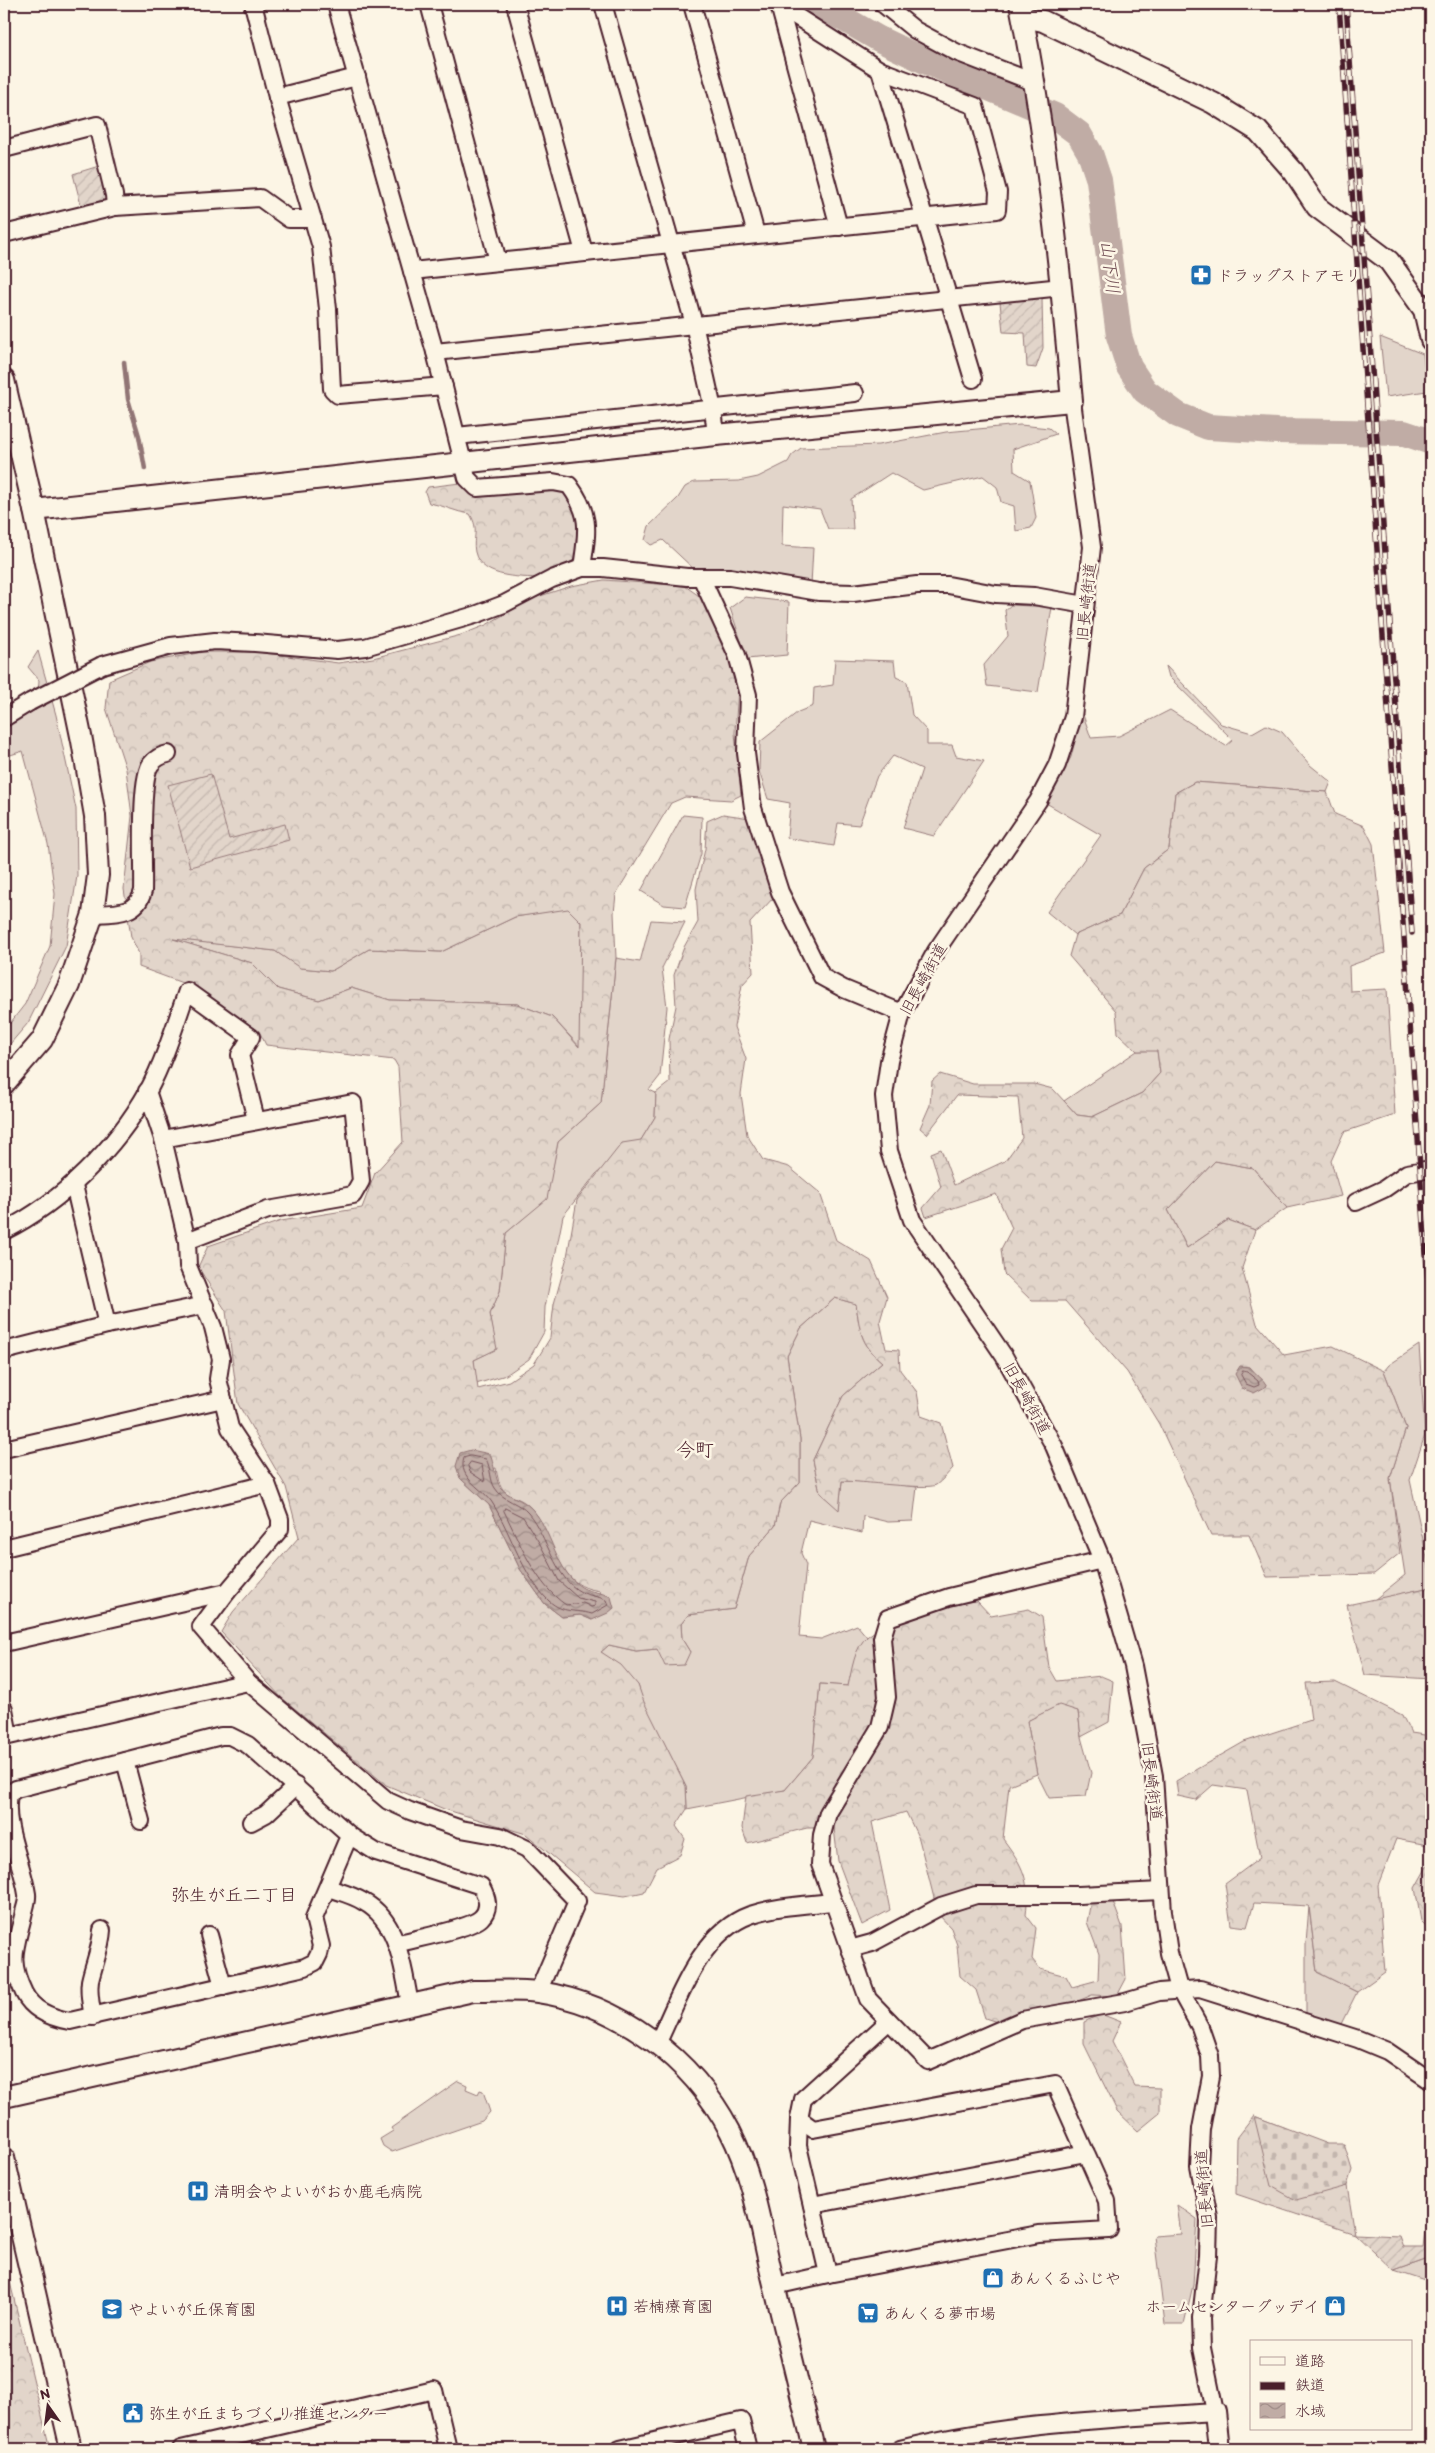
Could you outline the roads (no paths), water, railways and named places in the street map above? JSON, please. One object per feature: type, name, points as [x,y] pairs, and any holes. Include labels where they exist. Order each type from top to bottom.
[{"type":"street","points":[[253,4],[277,97],[321,247],[326,291],[332,388],[338,395],[444,386]]},
{"type":"street","points":[[336,4],[435,352],[468,478],[477,488],[553,482],[569,485],[582,502],[586,515],[582,568]]},
{"type":"street","points":[[429,4],[498,262]]},
{"type":"street","points":[[515,4],[584,252]]},
{"type":"street","points":[[603,4],[694,324],[713,409],[716,435]]},
{"type":"street","points":[[692,4],[756,234]]},
{"type":"street","points":[[412,271],[997,210],[998,192],[975,106],[880,70],[778,4]]},
{"type":"street","points":[[778,4],[839,227]]},
{"type":"street","points":[[883,4],[915,30],[939,43],[1034,86]]},
{"type":"street","points":[[34,510],[716,435],[1072,401],[1062,287],[1044,143],[1022,10]]},
{"type":"street","points":[[1022,10],[1213,103],[1258,131],[1294,172],[1317,208],[1389,261],[1424,310],[1431,340]]},
{"type":"street","points":[[880,70],[973,379]]},
{"type":"street","points":[[277,97],[357,77]]},
{"type":"street","points":[[4,149],[97,125],[114,194],[115,207]]},
{"type":"street","points":[[4,234],[115,207],[260,198],[289,218],[313,219]]},
{"type":"street","points":[[435,352],[1062,287]]},
{"type":"street","points":[[4,380],[6,404],[34,510],[82,741],[95,816],[98,875],[93,914],[69,986],[42,1040],[4,1084]]},
{"type":"street","points":[[457,436],[855,393]]},
{"type":"street","name":"旧長崎街道","points":[[1072,401],[1092,546],[1073,717],[1057,764],[1038,800],[936,951],[902,1013],[889,1061],[884,1096],[889,1151],[912,1220],[1004,1356],[1054,1446],[1102,1560],[1133,1666],[1154,1776],[1161,1891],[1169,1953],[1179,1989],[1200,2027],[1210,2056],[1211,2076],[1201,2129],[1199,2166],[1209,2218],[1208,2256],[1200,2318],[1202,2348],[1215,2412],[1219,2449]]},
{"type":"street","points":[[4,718],[30,702],[102,665],[171,646],[215,641],[255,642],[336,650],[365,647],[475,615],[504,604],[552,579],[582,568],[603,568],[701,577],[730,577],[819,592],[853,593],[917,585],[948,585],[978,592],[1034,596],[1085,605]]},
{"type":"street","points":[[701,577],[737,655],[748,696],[746,753],[753,808],[780,892],[822,977],[902,1013]]},
{"type":"street","points":[[93,914],[131,910],[141,901],[143,891],[145,784],[150,764],[162,755],[168,754]]},
{"type":"street","points":[[4,1231],[74,1185],[122,1131],[147,1092],[166,1051],[187,991],[251,1037],[240,1055],[256,1120]]},
{"type":"street","points":[[147,1092],[163,1140],[187,1241],[188,1266],[205,1305],[221,1359],[218,1379],[234,1435],[267,1484],[280,1519],[280,1529],[227,1592],[201,1627],[248,1682],[388,1801],[410,1811],[462,1829],[500,1836],[528,1849],[570,1894],[576,1901],[538,1992]]},
{"type":"street","points":[[163,1140],[256,1120],[353,1103],[361,1181],[353,1195],[268,1210],[187,1241]]},
{"type":"street","points":[[1356,1202],[1384,1190],[1407,1173],[1431,1169]]},
{"type":"street","points":[[74,1185],[107,1325]]},
{"type":"street","points":[[4,1351],[107,1325],[205,1305]]},
{"type":"street","points":[[4,1449],[223,1399]]},
{"type":"street","points":[[4,1548],[267,1484]]},
{"type":"street","points":[[1102,1560],[949,1597],[888,1618],[882,1638],[888,1697],[880,1726],[828,1813],[822,1835],[820,1864],[868,1999],[928,2061],[1022,2020],[1124,2002],[1159,1992],[1179,1989],[1200,1989],[1343,2034],[1387,2051],[1431,2081]]},
{"type":"street","points":[[4,1642],[227,1592]]},
{"type":"street","points":[[4,1710],[9,1736],[248,1682]]},
{"type":"street","points":[[352,1837],[346,1843],[314,1918],[321,1946],[315,1962],[223,1986],[70,2021],[48,2015],[36,2008],[27,1999],[16,1979],[13,1957],[27,1896],[11,1859],[7,1813],[9,1794],[16,1789],[221,1736],[230,1736],[248,1745],[352,1837],[376,1852],[406,1863],[468,1880],[481,1886],[487,1896],[487,1908],[481,1918],[469,1925],[396,1944]]},
{"type":"street","points":[[125,1761],[141,1821]]},
{"type":"street","points":[[251,1822],[266,1814],[296,1786]]},
{"type":"street","points":[[328,1888],[365,1902],[382,1917],[391,1930],[396,1944],[410,2004]]},
{"type":"street","points":[[850,1949],[872,1943],[941,1906],[976,1895],[1079,1895],[1161,1891]]},
{"type":"street","points":[[658,2042],[695,1964],[715,1937],[748,1915],[782,1907],[832,1902]]},
{"type":"street","points":[[93,2017],[89,1996],[90,1982],[100,1948],[102,1930]]},
{"type":"street","points":[[209,1935],[223,1986]]},
{"type":"street","points":[[4,2097],[410,2004],[473,1992],[510,1990],[538,1992],[576,2001],[614,2015],[658,2042],[690,2074],[718,2110],[730,2131],[751,2184],[814,2449]]},
{"type":"street","points":[[828,2274],[798,2146],[799,2119],[803,2099],[889,2021]]},
{"type":"street","points":[[775,2286],[828,2274],[1039,2234],[1109,2230],[1107,2201],[1055,2084],[813,2129],[799,2119]]},
{"type":"street","points":[[812,2205],[1086,2153]]},
{"type":"street","points":[[4,2158],[70,2449]]},
{"type":"street","points":[[181,2449],[204,2447],[434,2390],[448,2449]]},
{"type":"street","points":[[900,2449],[985,2431],[1069,2421],[1215,2412]]},
{"type":"street","points":[[620,2449],[741,2421],[748,2449]]},
{"type":"water","points":[[1240,1366],[1250,1367],[1267,1386],[1254,1393],[1242,1388],[1235,1374]]},
{"type":"water","points":[[471,1450],[490,1454],[500,1487],[531,1508],[538,1517],[566,1572],[574,1581],[583,1588],[611,1597],[614,1608],[608,1613],[592,1620],[580,1615],[562,1617],[545,1604],[520,1569],[489,1505],[460,1478],[456,1466],[460,1453]]},
{"type":"waterway","name":"山下川","points":[[818,4],[879,39],[925,61],[1055,116],[1079,134],[1090,153],[1099,180],[1119,336],[1129,367],[1145,391],[1178,415],[1208,427],[1276,431],[1404,433],[1431,442]]},
{"type":"waterway","points":[[124,362],[128,399],[139,436],[145,469]]},
{"type":"railway","points":[[1339,4],[1431,1325]]},
{"type":"railway","points":[[1346,4],[1412,933]]},
{"type":"place","name":"ドラッグストアモリ","points":[[1201,275]]},
{"type":"place","name":"清明会やよいがおか鹿毛病院","points":[[198,2191]]},
{"type":"place","name":"あんくるふじや","points":[[993,2278]]},
{"type":"place","name":"若楠療育園","points":[[617,2306]]},
{"type":"place","name":"ホームセンターグッデイ","points":[[1335,2306]]},
{"type":"place","name":"やよいが丘保育園","points":[[112,2309]]},
{"type":"place","name":"あんくる夢市場","points":[[868,2313]]},
{"type":"place","name":"弥生が丘まちづくり推進センター","points":[[133,2413]]},
{"type":"district","name":"今町","points":[[695,1449]]},
{"type":"district","name":"弥生が丘二丁目","points":[[234,1895]]}]
